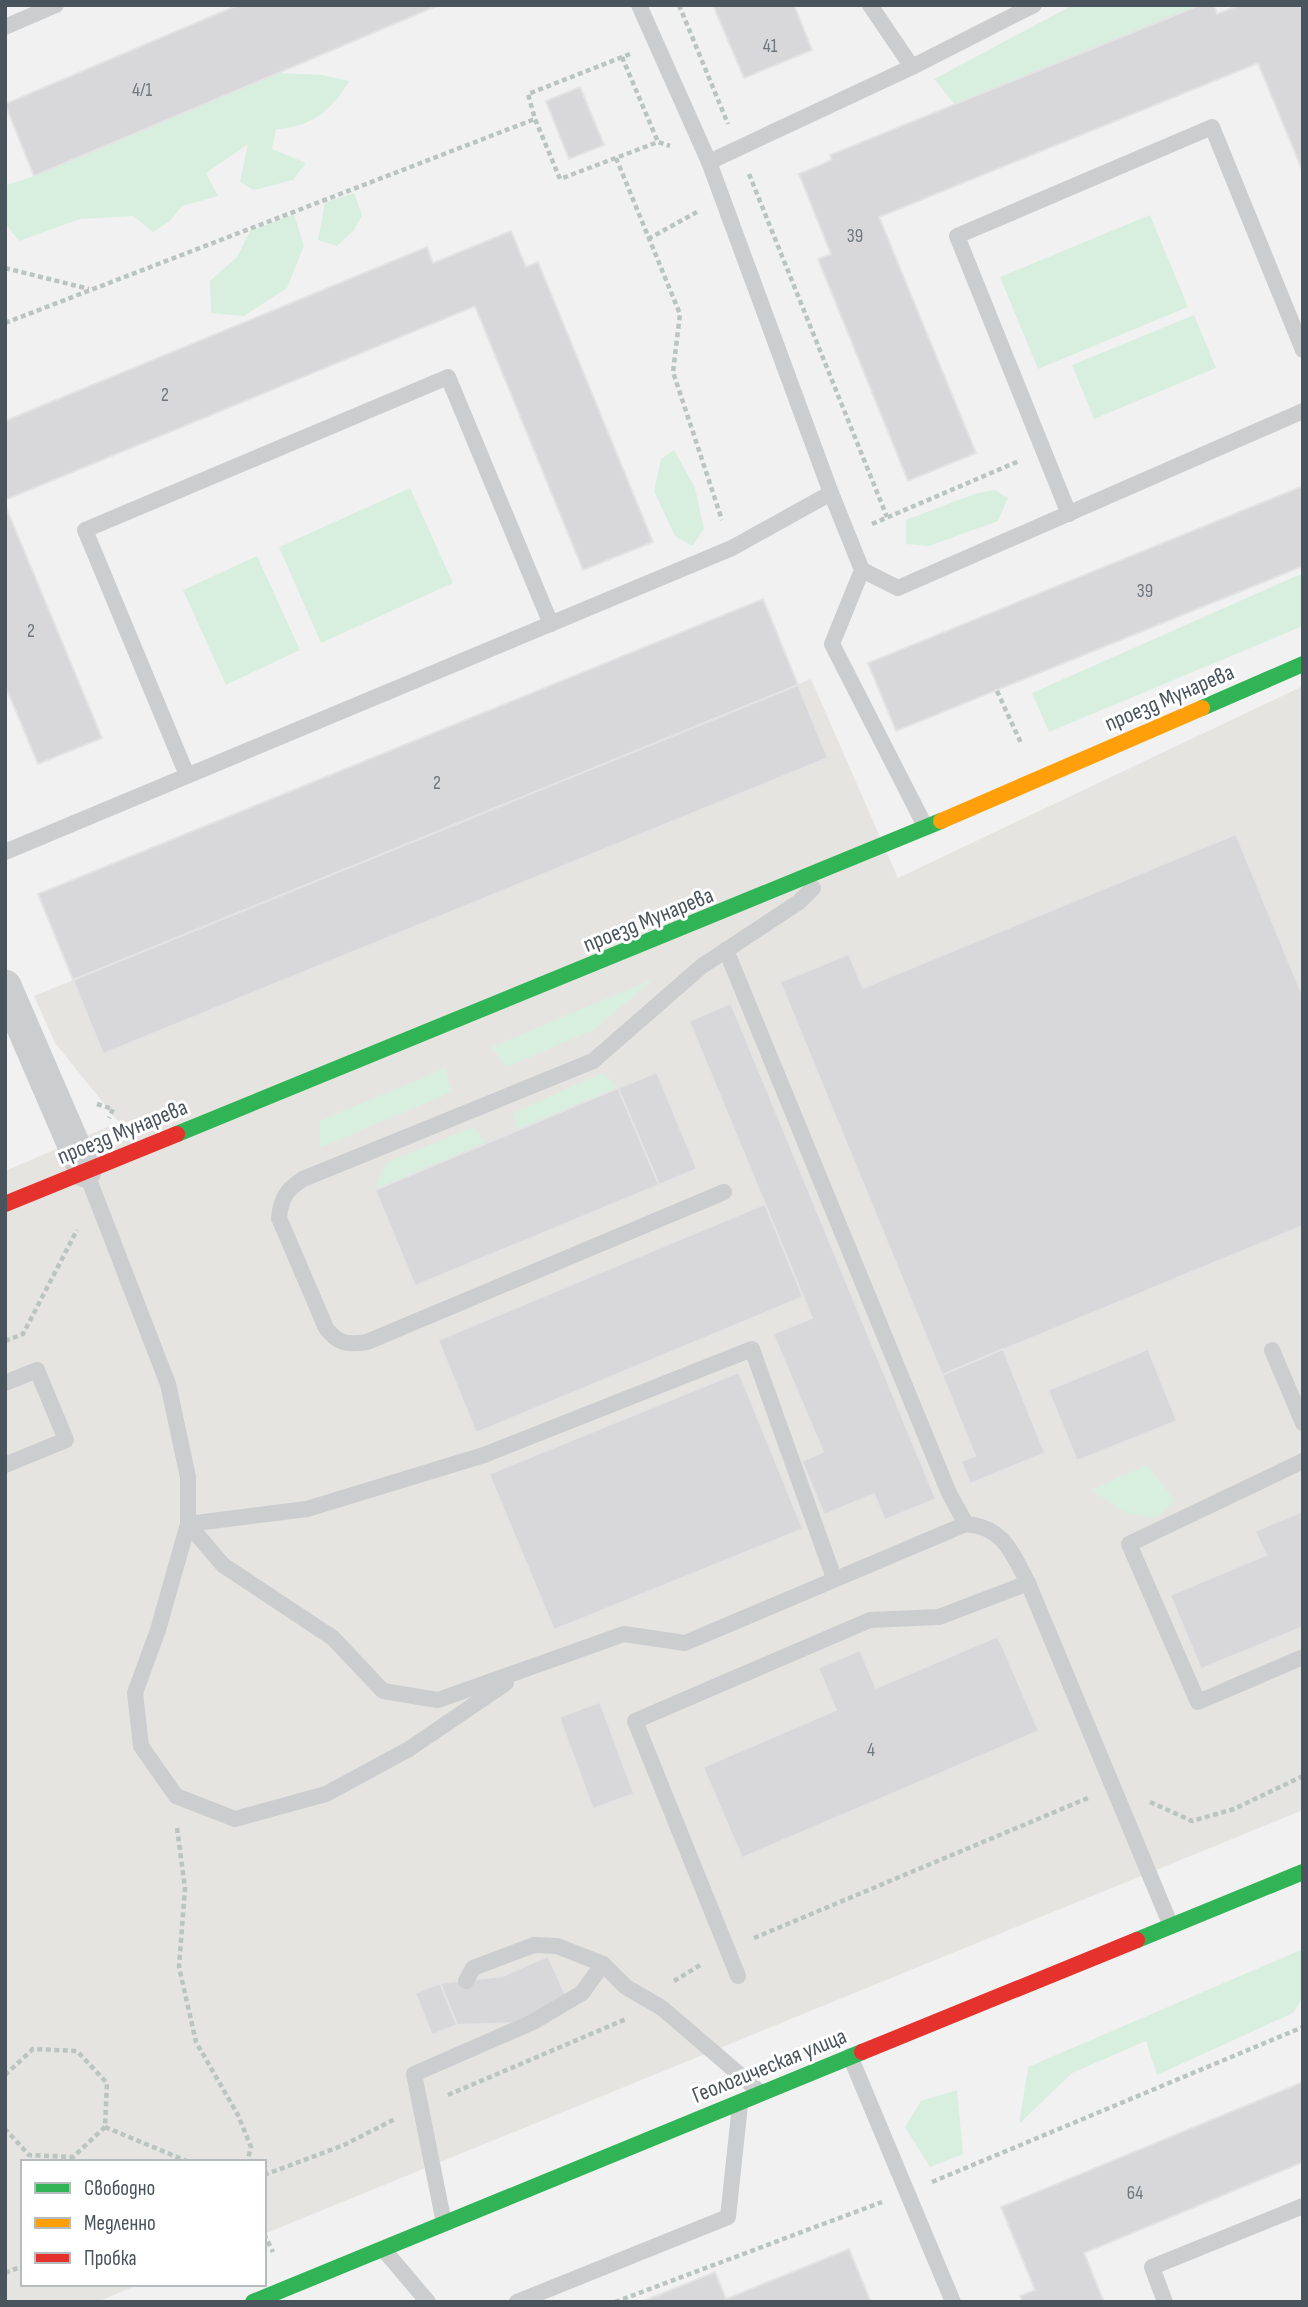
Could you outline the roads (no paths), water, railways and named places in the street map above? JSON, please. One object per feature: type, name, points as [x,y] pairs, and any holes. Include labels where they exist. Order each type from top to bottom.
[{"type":"street","name":"проезд Мунарева","points":[[5,1204],[90,1184],[830,870],[925,826],[1303,664]]},
{"type":"street","points":[[5,986],[90,1184]]},
{"type":"street","name":"Геологическая улица","points":[[253,2302],[1303,1872]]},
{"type":"lane","points":[[5,27],[56,5]]},
{"type":"lane","points":[[639,5],[709,162],[862,570],[832,644],[925,826]]},
{"type":"lane","points":[[870,5],[912,67]]},
{"type":"lane","points":[[709,162],[739,151],[1034,5]]},
{"type":"lane","points":[[1069,514],[957,236],[1212,127],[1303,349]]},
{"type":"lane","points":[[187,775],[85,530],[448,377],[551,624]]},
{"type":"lane","points":[[862,570],[898,588],[1303,411]]},
{"type":"lane","points":[[5,852],[732,548],[831,493]]},
{"type":"lane","points":[[724,1192],[367,1342],[350,1345],[336,1341],[326,1328],[279,1218],[281,1200],[289,1187],[303,1179],[593,1061],[702,966],[799,902],[830,870]]},
{"type":"lane","points":[[726,950],[949,1493],[966,1524]]},
{"type":"lane","points":[[90,1184],[168,1384],[188,1477],[188,1524],[158,1630],[135,1693],[141,1746],[176,1796],[235,1819],[326,1794],[409,1749],[525,1669]]},
{"type":"lane","points":[[188,1524],[307,1509],[484,1455],[752,1349],[834,1578]]},
{"type":"lane","points":[[1272,1350],[1303,1423]]},
{"type":"lane","points":[[5,1383],[37,1370],[66,1440],[6,1464]]},
{"type":"lane","points":[[1303,1461],[1129,1544],[1198,1702],[1303,1657]]},
{"type":"lane","points":[[188,1524],[223,1565],[333,1638],[383,1692],[438,1700],[624,1634],[685,1643],[966,1524],[987,1525],[1007,1544],[1028,1583],[1115,1786],[1171,1926]]},
{"type":"lane","points":[[738,1976],[725,1950],[635,1721],[870,1620],[939,1617],[1028,1583]]},
{"type":"lane","points":[[466,1980],[473,1968],[534,1945],[557,1946],[603,1964],[626,1987],[662,2008],[761,2092]]},
{"type":"lane","points":[[444,2222],[414,2074],[488,2031],[533,2022],[582,1993],[603,1964]]},
{"type":"lane","points":[[850,2056],[905,2193],[953,2302]]},
{"type":"lane","points":[[517,2302],[728,2217],[740,2101]]},
{"type":"lane","points":[[1165,2302],[1152,2267],[1303,2206]]},
{"type":"lane","points":[[382,2248],[428,2302]]}]
